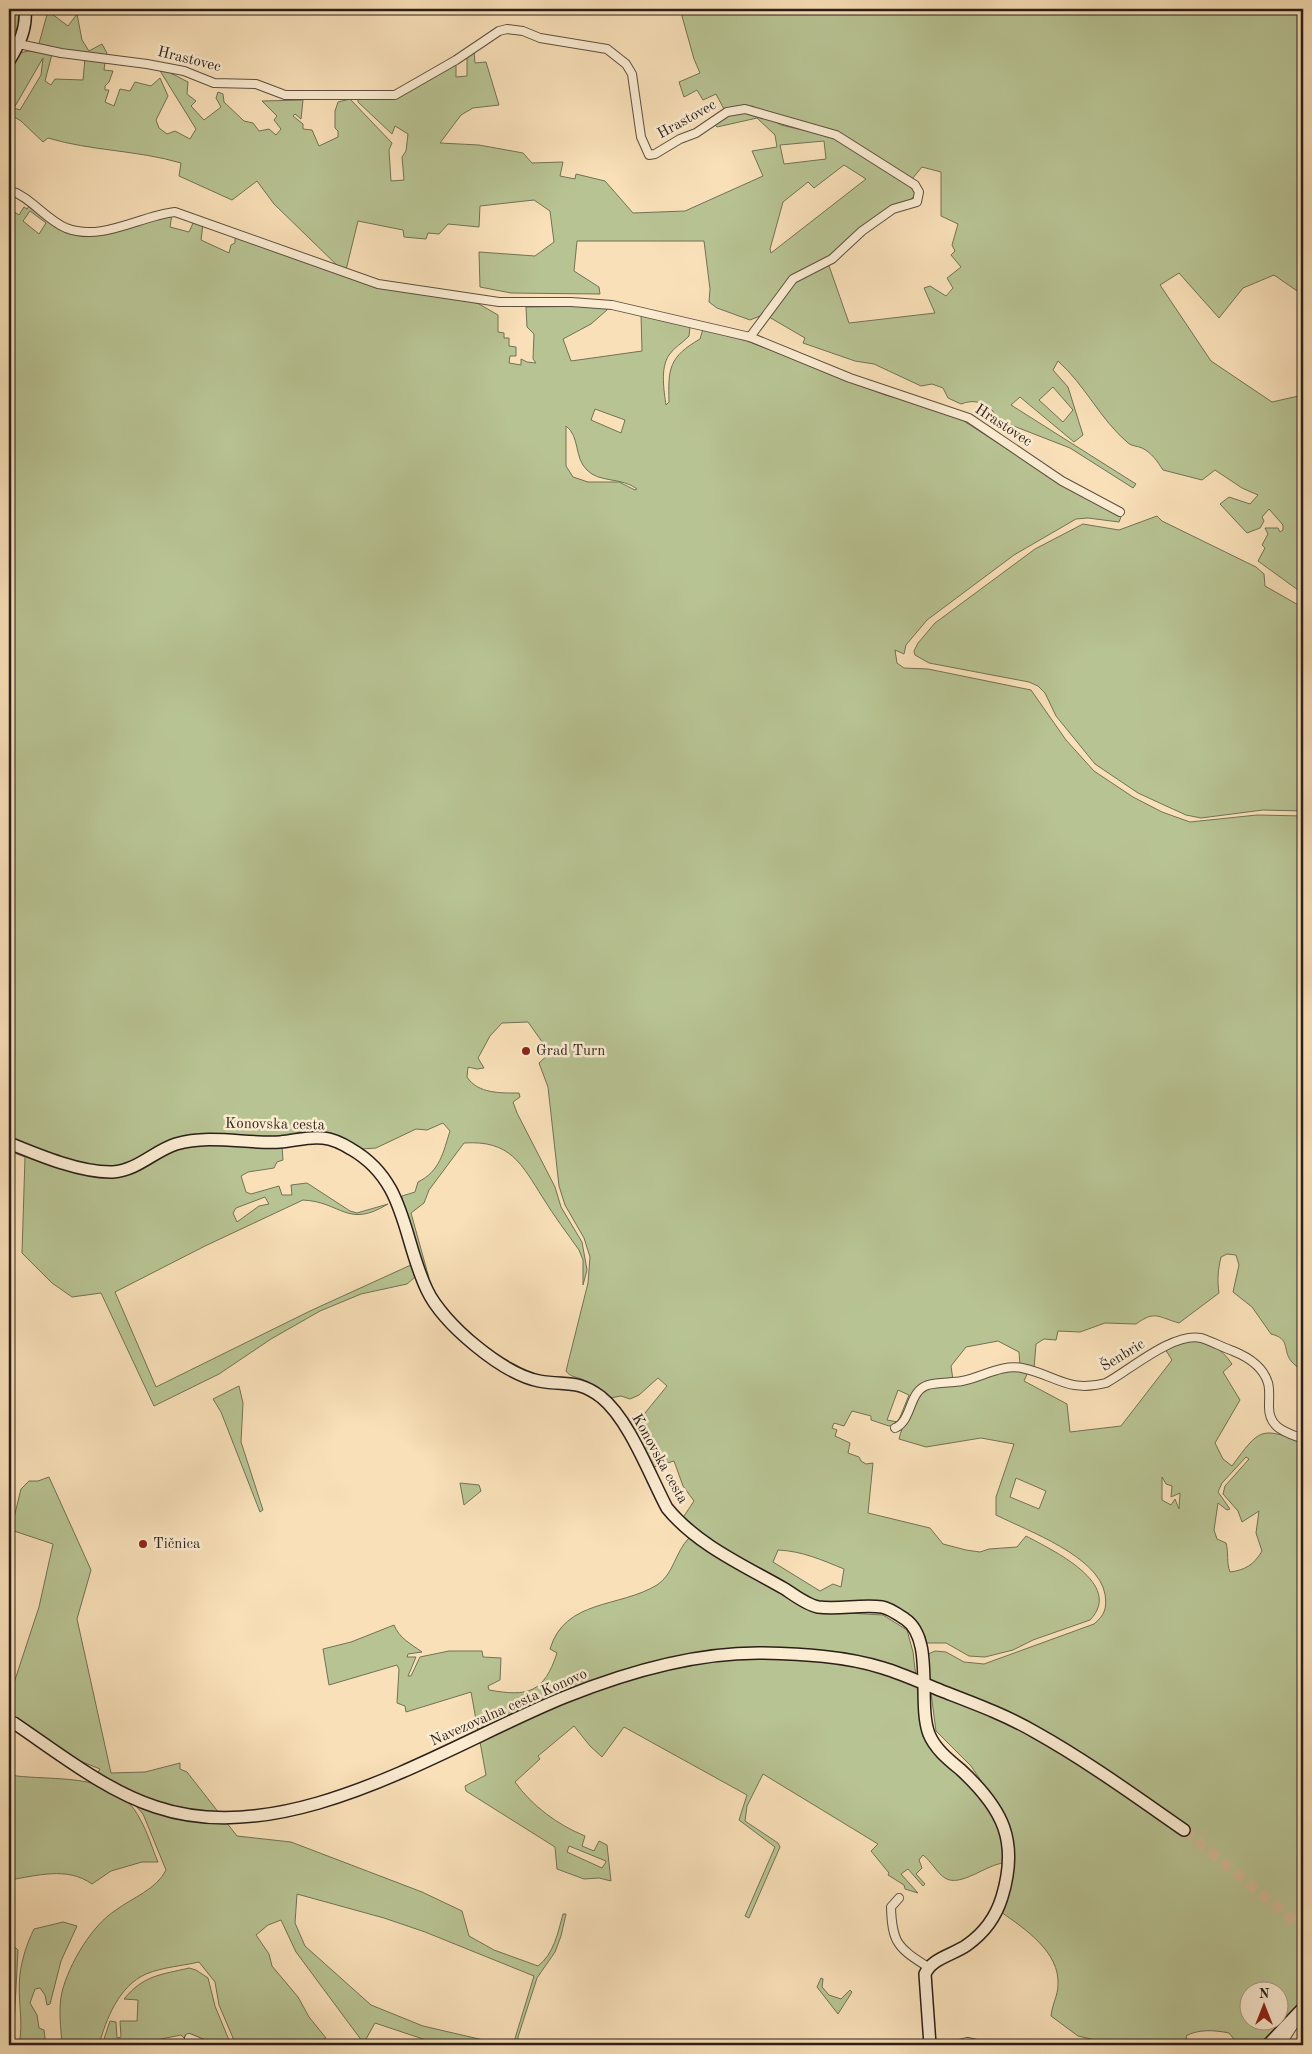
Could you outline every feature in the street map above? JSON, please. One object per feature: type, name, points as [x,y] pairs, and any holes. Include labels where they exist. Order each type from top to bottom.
[{"type":"street","points":[[9,61],[19,44],[26,19],[25,9]]},
{"type":"street","name":"Hrastovec","points":[[19,44],[147,64],[184,72],[214,83],[256,84],[285,95],[395,94],[456,60],[499,31],[507,29],[523,31],[540,38],[607,49],[626,64],[632,74],[641,137],[649,154],[696,133],[727,112],[745,109],[836,135],[915,185],[919,192],[917,202],[893,209],[862,231],[832,259],[793,279],[750,337]]},
{"type":"street","name":"Hrastovec","points":[[9,190],[21,194],[65,227],[88,233],[115,228],[157,214],[175,212],[378,284],[498,302],[571,302],[612,305],[750,337],[850,378],[969,418],[1062,481],[1120,512]]},
{"type":"street","name":"Konovska cesta","points":[[9,1143],[71,1165],[112,1172],[129,1169],[174,1145],[194,1140],[280,1142],[304,1138],[324,1138],[342,1143],[362,1155],[385,1177],[394,1193],[427,1291],[448,1322],[494,1358],[524,1376],[540,1381],[582,1385],[603,1398],[623,1422],[667,1508],[676,1520],[718,1551],[816,1607],[846,1609],[883,1607],[907,1621],[921,1641],[922,1683],[929,1734],[940,1751],[980,1790],[995,1810],[1007,1831],[1008,1846],[1008,1864],[1003,1895],[989,1925],[967,1945],[928,1967]]},
{"type":"street","name":"Šenbric","points":[[894,1428],[901,1426],[917,1394],[928,1385],[962,1381],[1007,1368],[1020,1367],[1072,1386],[1095,1386],[1106,1383],[1166,1346],[1190,1338],[1201,1338],[1252,1360],[1265,1374],[1268,1384],[1271,1420],[1275,1426],[1284,1432],[1303,1439]]},
{"type":"street","name":"Navezovalna cesta Konovo","points":[[10,1719],[81,1768],[136,1800],[180,1814],[246,1817],[298,1807],[358,1790],[423,1764],[562,1698],[659,1666],[708,1657],[760,1653],[812,1656],[881,1667],[1033,1730],[1111,1778],[1184,1830]]},
{"type":"street","points":[[900,1898],[891,1907],[892,1927],[900,1948],[928,1967],[925,1974],[930,2045]]},
{"type":"street","points":[[1268,2045],[1303,2008]]},
{"type":"street","points":[[1281,2045],[1295,2022],[1303,2015]]},
{"type":"street","points":[[189,2038],[206,2045]]},
{"type":"street","points":[[955,2045],[967,2042],[982,2045]]},
{"type":"green space","points":[[9,9],[22,9],[19,31],[9,53]]},
{"type":"green space","points":[[680,9],[1303,9],[1303,295],[1274,275],[1243,288],[1219,318],[1179,273],[1160,285],[1211,361],[1272,402],[1303,395],[1303,557],[1299,564],[1303,568],[1303,598],[1298,590],[1258,561],[1265,548],[1262,545],[1268,534],[1265,528],[1278,528],[1280,532],[1283,530],[1283,525],[1269,509],[1262,517],[1264,521],[1260,528],[1247,533],[1220,504],[1229,497],[1250,504],[1258,495],[1242,488],[1215,470],[1202,480],[1163,470],[1149,452],[1129,444],[1118,434],[1068,370],[1058,361],[1053,370],[1068,387],[1083,435],[1074,442],[1020,397],[1011,405],[1136,484],[1133,488],[1070,448],[993,418],[993,411],[986,405],[974,402],[961,404],[948,398],[943,388],[932,384],[921,386],[874,364],[855,361],[803,343],[805,338],[769,317],[796,280],[828,263],[849,323],[935,313],[924,288],[930,286],[946,296],[953,288],[947,278],[961,267],[951,255],[955,251],[952,245],[958,224],[941,216],[941,172],[922,167],[912,179],[882,163],[855,142],[834,132],[775,116],[752,106],[725,111],[716,94],[703,100],[697,90],[684,97],[679,82],[700,73],[694,59]],"holes":[[[1053,387],[1073,410],[1063,422],[1039,400]]]},
{"type":"green space","points":[[48,11],[68,26],[77,14],[82,40],[89,51],[102,44],[107,53],[105,56],[38,47]]},
{"type":"green space","points":[[28,51],[52,54],[45,81],[51,85],[55,79],[83,80],[85,58],[105,62],[104,70],[113,71],[109,82],[105,86],[105,90],[109,90],[105,102],[114,106],[120,89],[130,91],[135,82],[151,86],[160,78],[168,96],[156,120],[159,128],[167,134],[175,131],[190,139],[196,129],[157,66],[188,82],[187,94],[196,101],[191,106],[204,120],[221,107],[216,98],[218,92],[223,94],[224,102],[244,121],[253,123],[259,131],[269,129],[276,135],[281,129],[274,120],[277,116],[262,101],[303,100],[301,119],[295,114],[293,116],[303,124],[303,129],[312,130],[319,146],[338,137],[338,131],[335,128],[335,111],[338,102],[350,99],[392,143],[389,150],[391,181],[404,180],[402,157],[406,151],[408,134],[395,126],[392,134],[358,102],[358,99],[403,95],[456,63],[456,77],[467,76],[467,56],[474,51],[475,63],[486,62],[499,105],[473,108],[461,115],[440,143],[479,145],[523,153],[532,163],[563,162],[560,176],[575,179],[576,174],[605,181],[633,213],[685,211],[763,176],[752,151],[777,147],[775,135],[757,118],[717,127],[713,123],[724,116],[740,112],[761,114],[781,125],[833,137],[905,182],[914,190],[915,195],[910,200],[895,204],[829,257],[797,273],[788,282],[765,314],[750,320],[717,308],[709,302],[710,289],[704,241],[577,241],[574,271],[599,287],[600,294],[511,293],[480,287],[479,252],[535,256],[554,242],[550,211],[534,200],[480,206],[479,227],[448,224],[439,234],[428,233],[426,239],[404,237],[403,230],[358,221],[346,270],[343,271],[274,204],[257,181],[232,200],[179,176],[181,163],[148,155],[81,146],[48,138],[43,142],[21,121],[11,115],[9,118],[9,70],[20,53]],"holes":[[[43,58],[41,75],[20,110],[14,108]],[[824,141],[826,159],[784,164],[780,145]],[[844,165],[866,179],[771,253],[770,249],[783,202],[808,182],[814,188]]]},
{"type":"green space","points":[[30,205],[74,234],[172,214],[170,227],[189,232],[194,221],[203,224],[201,240],[229,253],[231,245],[235,243],[235,236],[363,283],[479,304],[498,315],[498,332],[504,333],[504,338],[509,338],[509,346],[516,347],[516,356],[510,356],[509,363],[521,365],[521,359],[536,363],[533,359],[534,334],[527,327],[526,307],[606,306],[607,310],[591,324],[563,339],[571,361],[642,351],[641,314],[690,327],[689,336],[673,350],[664,366],[663,380],[666,405],[669,402],[669,380],[672,364],[682,352],[700,339],[703,329],[750,342],[885,395],[950,412],[1067,488],[1121,517],[1119,522],[1088,518],[1076,519],[1014,555],[927,620],[906,645],[904,654],[895,650],[897,663],[904,668],[928,669],[1031,690],[1066,740],[1094,771],[1133,797],[1162,812],[1190,822],[1257,815],[1303,816],[1303,1372],[1288,1357],[1284,1342],[1271,1334],[1252,1307],[1233,1292],[1239,1265],[1236,1255],[1227,1254],[1221,1257],[1218,1279],[1219,1293],[1179,1323],[1152,1316],[1136,1324],[1105,1323],[1080,1332],[1058,1331],[1056,1340],[1044,1339],[1036,1344],[1034,1369],[1020,1365],[1019,1352],[998,1341],[966,1347],[951,1366],[953,1380],[927,1382],[896,1425],[889,1426],[871,1420],[871,1416],[852,1411],[844,1426],[834,1423],[832,1428],[837,1430],[835,1436],[850,1443],[848,1453],[859,1457],[866,1464],[873,1463],[868,1513],[930,1528],[943,1544],[966,1550],[980,1552],[989,1549],[1017,1547],[1026,1536],[1067,1559],[1092,1581],[1098,1594],[1098,1607],[1090,1620],[1033,1640],[1013,1650],[985,1657],[969,1656],[946,1643],[926,1643],[925,1636],[907,1616],[887,1603],[813,1610],[695,1531],[682,1519],[694,1501],[683,1486],[674,1461],[651,1468],[627,1424],[645,1413],[667,1386],[658,1378],[639,1395],[630,1399],[621,1396],[610,1398],[591,1384],[572,1376],[566,1371],[588,1283],[590,1257],[584,1238],[565,1205],[559,1186],[548,1087],[539,1063],[550,1053],[528,1022],[502,1023],[490,1036],[478,1058],[484,1068],[468,1067],[467,1077],[477,1087],[484,1090],[519,1093],[520,1097],[513,1102],[517,1113],[555,1187],[561,1207],[582,1242],[587,1270],[583,1285],[583,1260],[579,1250],[528,1174],[512,1156],[503,1150],[493,1145],[480,1143],[464,1143],[429,1190],[424,1203],[411,1213],[429,1278],[426,1279],[402,1203],[402,1196],[415,1192],[418,1182],[425,1178],[440,1161],[450,1131],[443,1123],[427,1130],[416,1129],[376,1148],[362,1149],[346,1140],[307,1131],[282,1135],[271,1139],[217,1135],[143,1161],[114,1168],[82,1164],[9,1140],[9,211],[10,209],[19,215],[24,207],[27,209]],"holes":[[[30,211],[46,223],[39,234],[23,221]],[[595,409],[625,420],[621,433],[591,420]],[[566,426],[573,435],[580,459],[587,470],[598,477],[625,483],[637,489],[635,490],[619,482],[588,482],[573,477],[566,466]],[[898,1390],[909,1395],[898,1422],[887,1420]],[[778,1550],[804,1554],[844,1569],[841,1587],[833,1584],[820,1591],[773,1562]]]},
{"type":"green space","points":[[1157,516],[1162,521],[1256,567],[1264,574],[1265,586],[1300,606],[1303,601],[1303,811],[1263,810],[1201,818],[1186,815],[1138,793],[1095,764],[1056,716],[1045,693],[1038,686],[1029,682],[929,663],[915,655],[914,651],[918,643],[935,623],[1035,549],[1083,524],[1119,530]]},
{"type":"green space","points":[[188,1144],[282,1147],[283,1160],[277,1162],[274,1168],[248,1172],[241,1176],[246,1192],[251,1194],[279,1186],[282,1195],[292,1195],[291,1185],[307,1183],[350,1211],[357,1213],[388,1204],[374,1211],[353,1214],[327,1205],[303,1200],[205,1246],[115,1292],[156,1387],[310,1311],[413,1264],[415,1277],[407,1284],[361,1294],[320,1311],[271,1339],[219,1374],[154,1406],[101,1293],[72,1297],[52,1283],[22,1253],[25,1157],[9,1151],[9,1146],[123,1176]],"holes":[[[265,1197],[269,1204],[259,1206],[237,1222],[233,1213],[236,1208]]]},
{"type":"green space","points":[[1190,1340],[1214,1347],[1232,1364],[1223,1372],[1240,1400],[1215,1443],[1223,1459],[1232,1466],[1249,1444],[1262,1434],[1278,1434],[1303,1442],[1303,2002],[1290,2014],[1290,1982],[1240,1982],[1240,2032],[1272,2032],[1260,2043],[1238,2044],[1229,2033],[1207,2031],[1196,2032],[1186,2036],[1188,2043],[1183,2043],[1182,2045],[1116,2045],[1078,2036],[1051,2016],[1058,1985],[1057,1973],[1053,1962],[1039,1942],[1001,1912],[1013,1865],[1014,1846],[1010,1830],[1001,1810],[971,1766],[936,1731],[926,1655],[935,1651],[946,1652],[964,1662],[984,1664],[1094,1624],[1103,1614],[1106,1599],[1100,1580],[1090,1568],[1076,1557],[1043,1537],[996,1515],[996,1497],[1014,1444],[981,1438],[926,1447],[899,1439],[905,1421],[921,1391],[1008,1370],[1028,1372],[1024,1381],[1067,1404],[1070,1432],[1121,1426],[1172,1360],[1165,1349]],"holes":[[[1246,1457],[1249,1459],[1225,1486],[1223,1494],[1238,1511],[1242,1522],[1259,1511],[1256,1533],[1262,1551],[1249,1566],[1230,1572],[1226,1543],[1217,1539],[1214,1530],[1218,1503],[1227,1510],[1230,1509],[1218,1492],[1222,1483]],[[1162,1477],[1166,1484],[1172,1486],[1171,1497],[1180,1493],[1179,1509],[1175,1499],[1171,1505],[1162,1500]],[[1016,1478],[1046,1491],[1039,1509],[1010,1497]]]},
{"type":"green space","points":[[239,1386],[243,1403],[241,1442],[263,1510],[260,1512],[221,1412],[213,1399]]},
{"type":"green space","points":[[49,1477],[91,1570],[77,1619],[111,1773],[145,1772],[180,1763],[180,1769],[187,1772],[237,1836],[291,1842],[422,1892],[462,1911],[469,1936],[494,1950],[538,1966],[552,1949],[563,1914],[566,1914],[555,1952],[537,1978],[518,2037],[518,2045],[513,2045],[534,1976],[425,1932],[384,1918],[297,1894],[295,1923],[305,1946],[371,2005],[423,2026],[505,2045],[435,2043],[375,2023],[366,2039],[370,2045],[365,2045],[296,1952],[281,1920],[268,1925],[256,1935],[269,1954],[272,1966],[298,1997],[309,2017],[326,2038],[311,2045],[236,2045],[219,2005],[215,1982],[199,1962],[146,1974],[128,1986],[110,2014],[99,2045],[62,2045],[60,2012],[62,1992],[70,1969],[83,1946],[98,1925],[122,1906],[157,1883],[166,1870],[143,1814],[129,1798],[94,1779],[100,1769],[40,1745],[9,1726],[9,1698],[39,1607],[53,1544],[11,1530],[21,1489],[29,1481],[38,1481]]},
{"type":"green space","points":[[460,1483],[479,1485],[481,1491],[464,1505]]},
{"type":"green space","points":[[689,1538],[694,1539],[811,1611],[883,1615],[907,1630],[913,1652],[923,1737],[951,1756],[1004,1829],[1004,1863],[997,1864],[966,1878],[951,1880],[942,1876],[923,1855],[919,1860],[922,1868],[916,1874],[925,1884],[923,1886],[908,1869],[901,1874],[918,1893],[905,1889],[904,1885],[888,1875],[889,1873],[871,1851],[878,1844],[763,1774],[747,1806],[745,1821],[778,1843],[780,1847],[749,1918],[745,1916],[775,1847],[739,1820],[747,1795],[624,1727],[602,1757],[590,1746],[574,1726],[538,1756],[540,1759],[515,1782],[529,1799],[546,1814],[585,1836],[582,1846],[594,1851],[599,1841],[607,1845],[611,1881],[599,1878],[584,1879],[557,1869],[555,1847],[466,1791],[465,1786],[486,1775],[471,1692],[406,1712],[405,1706],[397,1703],[399,1669],[397,1665],[329,1685],[323,1649],[351,1642],[394,1625],[402,1637],[422,1652],[408,1654],[407,1657],[416,1657],[408,1676],[411,1676],[420,1657],[449,1651],[482,1651],[483,1657],[501,1658],[500,1680],[488,1686],[489,1690],[514,1693],[533,1689],[546,1677],[552,1666],[557,1653],[550,1649],[557,1633],[568,1621],[580,1613],[626,1598],[657,1585],[671,1569]],"holes":[[[569,1846],[606,1861],[602,1868],[567,1852]]]},
{"type":"green space","points":[[9,1775],[83,1781],[100,1785],[116,1792],[129,1803],[140,1819],[158,1862],[142,1862],[111,1871],[92,1884],[82,1878],[62,1874],[9,1880]]},
{"type":"green space","points":[[63,1922],[77,1926],[61,1961],[50,2004],[47,2005],[45,1995],[40,1988],[35,1989],[30,2003],[37,2015],[39,2028],[44,2030],[46,2045],[19,2045],[21,2028],[20,1974],[27,1945],[34,1929]]},
{"type":"green space","points":[[9,1941],[18,1950],[13,2045],[9,2045]]},
{"type":"green space","points":[[189,1968],[208,1978],[215,2006],[231,2045],[197,2040],[187,2041],[181,2035],[131,2045],[102,2045],[110,2021],[116,2022],[117,2038],[121,2037],[120,2021],[137,2021],[138,2000],[124,1999],[131,1991],[153,1977]]},
{"type":"green space","points":[[821,1978],[823,1979],[822,1987],[829,1995],[841,1999],[850,1990],[852,1992],[838,2014],[817,1987]]},
{"type":"tunnel","points":[[1184,1830],[1303,1928]]},
{"type":"place","name":"Grad Turn","points":[[526,1051]]},
{"type":"place","name":"Tičnica","points":[[143,1544]]}]
